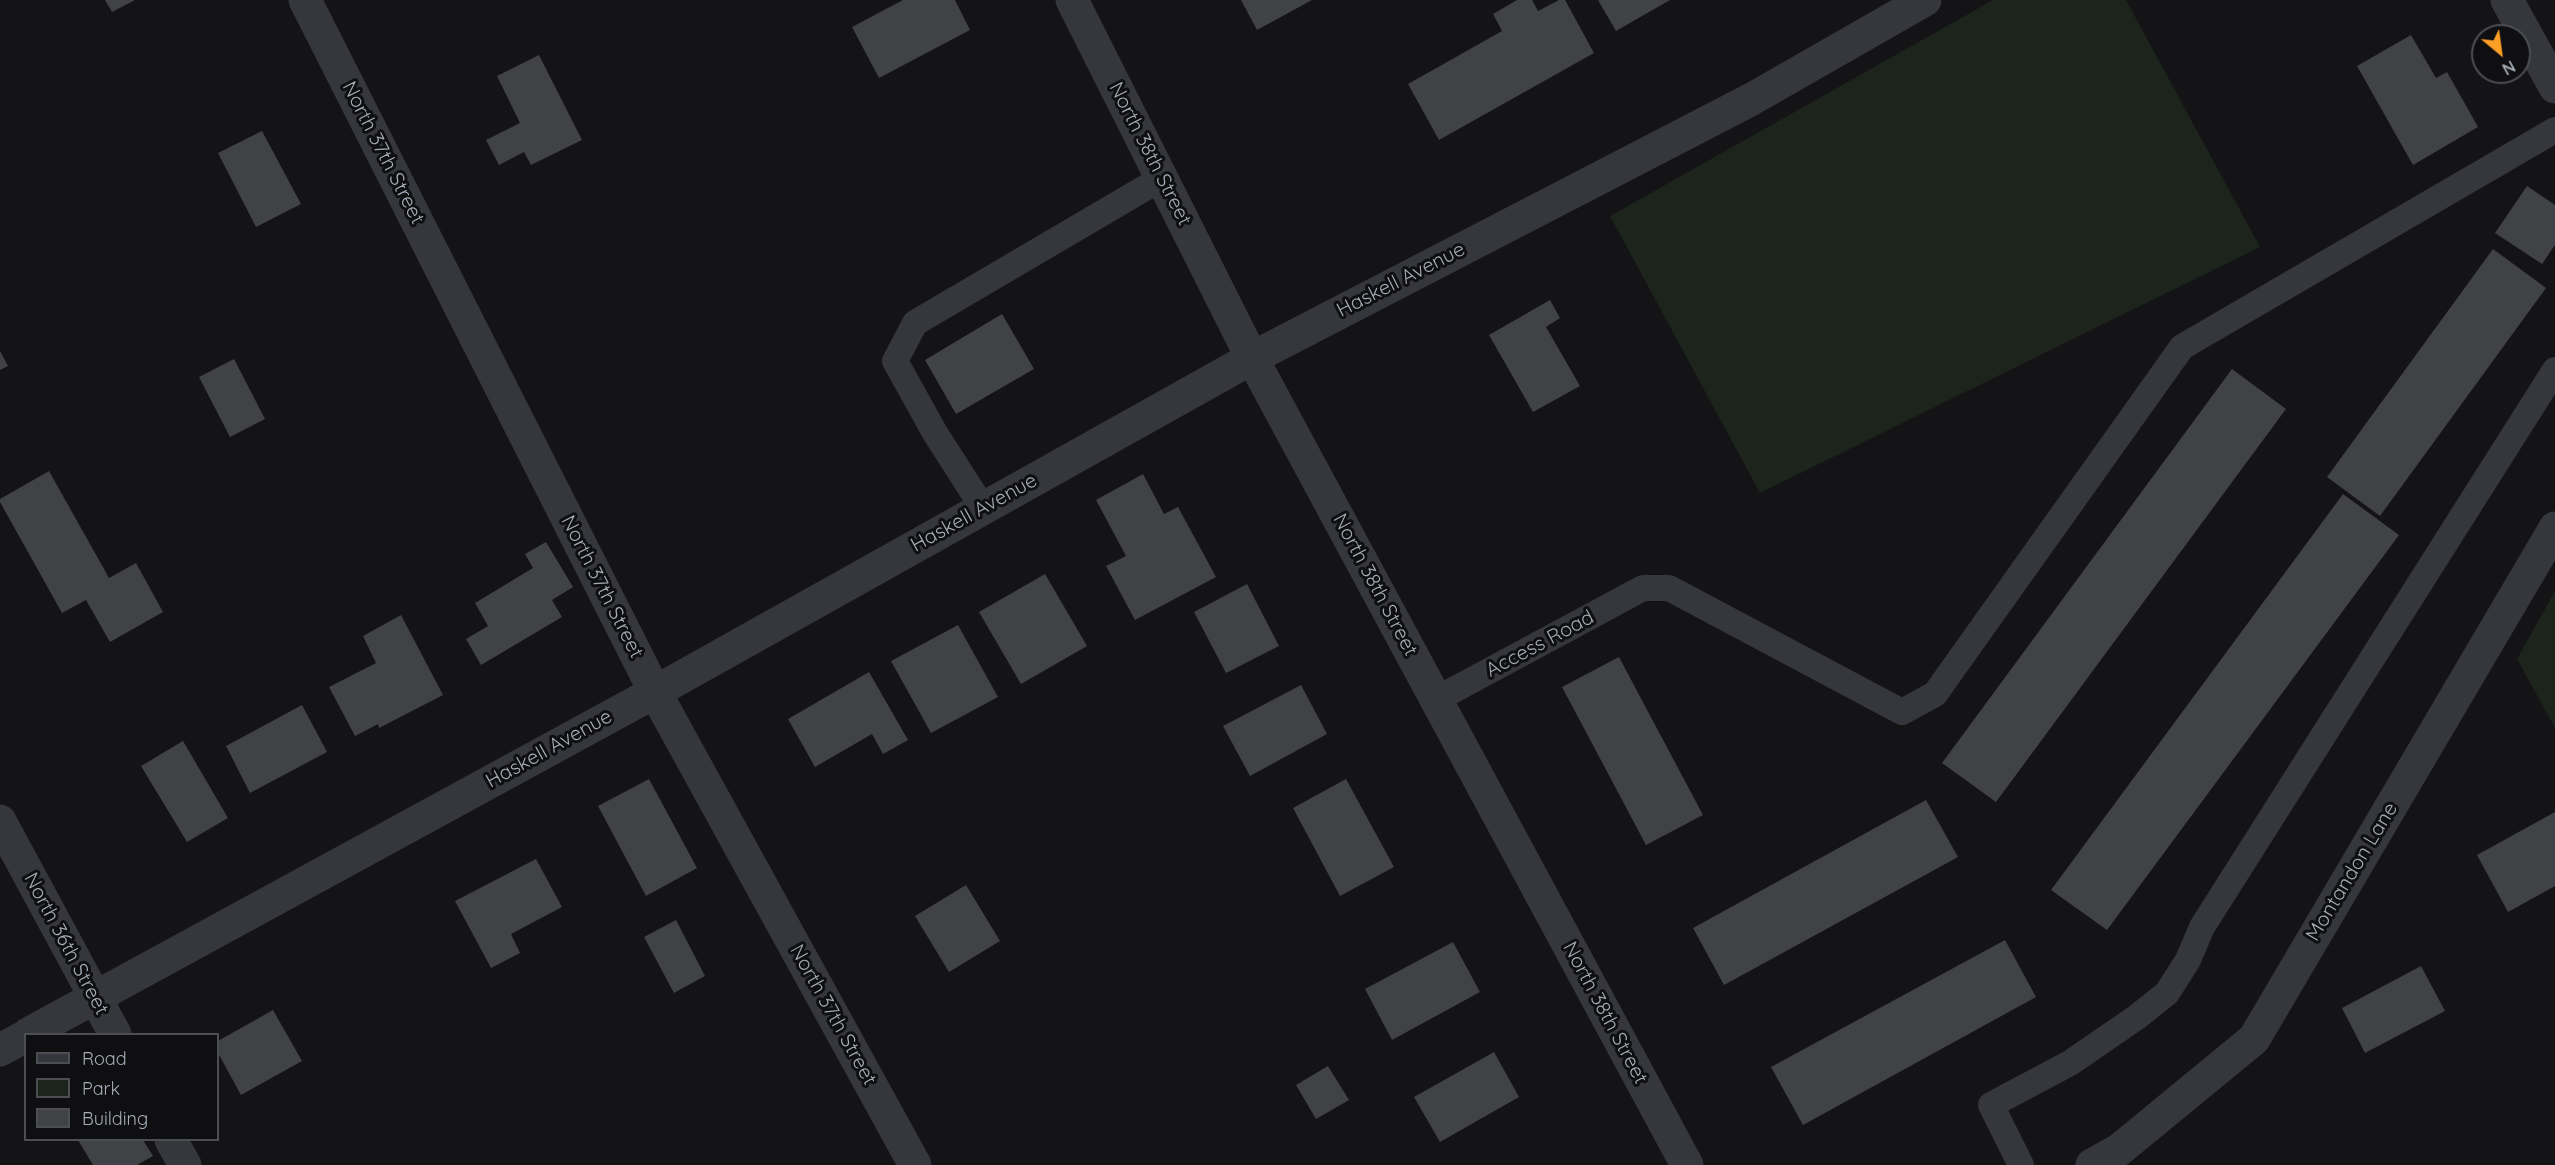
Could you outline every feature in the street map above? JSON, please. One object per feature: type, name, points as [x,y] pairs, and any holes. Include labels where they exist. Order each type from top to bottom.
[{"type":"street","name":"North 37th Street","points":[[305,0],[655,692],[915,1165]]},
{"type":"street","name":"North 38th Street","points":[[1072,0],[1252,358],[1687,1165]]},
{"type":"street","name":"Haskell Avenue","points":[[31,1033],[655,692],[1252,358],[1752,99],[1925,0]]},
{"type":"street","points":[[2507,0],[2555,87]]},
{"type":"street","name":"Montandon Lane","points":[[2092,1165],[2119,1150],[2254,1039],[2555,528]]},
{"type":"street","name":"North 36th Street","points":[[0,821],[114,1033]]},
{"type":"street","name":"Haskell Avenue","points":[[0,1050],[24,1037]]},
{"type":"street","points":[[172,1141],[185,1165]]},
{"type":"lane","name":"Access Road","points":[[1437,699],[1643,588],[1669,588],[1902,712],[1935,694],[2182,347],[2555,130]]},
{"type":"lane","points":[[983,508],[935,433],[895,361],[915,323],[1162,178]]},
{"type":"lane","points":[[2021,1165],[1991,1105],[2070,1063],[2137,1017],[2167,993],[2188,960],[2202,927],[2555,370]]},
{"type":"green space","points":[[1993,0],[2126,0],[2260,247],[1760,493],[1610,216]]},
{"type":"green space","points":[[2555,591],[2555,728],[2517,659]]},
{"type":"building","points":[[105,0],[135,0],[112,12]]},
{"type":"building","points":[[903,0],[955,0],[970,30],[879,78],[852,27]]},
{"type":"building","points":[[1241,0],[1312,0],[1257,30]]},
{"type":"building","points":[[1517,0],[1532,0],[1538,11],[1559,0],[1565,0],[1594,53],[1439,140],[1408,84],[1502,31],[1493,14]]},
{"type":"building","points":[[1598,0],[1670,0],[1616,31]]},
{"type":"building","points":[[2411,35],[2436,78],[2447,72],[2478,127],[2413,165],[2357,66]]},
{"type":"building","points":[[539,55],[582,140],[531,165],[524,152],[499,165],[486,140],[520,123],[497,76]]},
{"type":"building","points":[[262,131],[301,204],[256,227],[218,153]]},
{"type":"building","points":[[2527,186],[2555,205],[2555,245],[2542,264],[2495,233]]},
{"type":"building","points":[[2493,249],[2546,288],[2380,516],[2327,477]]},
{"type":"building","points":[[1550,300],[1560,318],[1546,327],[1580,386],[1533,412],[1489,335]]},
{"type":"building","points":[[1002,314],[1034,369],[956,414],[925,360]]},
{"type":"building","points":[[0,351],[8,366],[0,370]]},
{"type":"building","points":[[234,359],[265,419],[230,437],[199,377]]},
{"type":"building","points":[[2232,369],[2286,409],[1996,802],[1942,763]]},
{"type":"building","points":[[49,471],[109,578],[136,563],[163,612],[110,642],[86,600],[62,613],[0,502],[0,499]]},
{"type":"building","points":[[1143,474],[1164,514],[1178,507],[1216,577],[1135,620],[1106,566],[1126,556],[1096,500]]},
{"type":"building","points":[[2343,494],[2399,535],[2107,930],[2051,890]]},
{"type":"building","points":[[546,542],[573,587],[552,600],[562,617],[481,665],[466,639],[488,626],[475,603],[533,568],[525,554]]},
{"type":"building","points":[[1045,574],[1087,646],[1021,684],[979,612]]},
{"type":"building","points":[[1247,584],[1279,646],[1226,673],[1194,612]]},
{"type":"building","points":[[401,615],[443,695],[379,728],[378,724],[355,736],[329,687],[376,663],[363,636]]},
{"type":"building","points":[[958,625],[998,697],[931,733],[891,661]]},
{"type":"building","points":[[1619,657],[1703,815],[1646,845],[1562,687]]},
{"type":"building","points":[[869,672],[908,740],[883,754],[872,734],[815,767],[788,719]]},
{"type":"building","points":[[1301,685],[1327,734],[1250,776],[1223,726]]},
{"type":"building","points":[[302,705],[327,752],[250,793],[226,746]]},
{"type":"building","points":[[183,741],[228,818],[187,842],[141,766]]},
{"type":"building","points":[[649,779],[697,868],[646,896],[598,806]]},
{"type":"building","points":[[1346,779],[1394,867],[1340,896],[1293,808]]},
{"type":"building","points":[[1926,800],[1958,857],[1724,985],[1693,928]]},
{"type":"building","points":[[2555,812],[2555,886],[2508,912],[2477,855]]},
{"type":"building","points":[[536,859],[562,907],[511,934],[520,953],[491,968],[455,901]]},
{"type":"building","points":[[966,885],[1000,941],[949,972],[915,916]]},
{"type":"building","points":[[676,920],[705,976],[674,993],[644,937]]},
{"type":"building","points":[[2005,940],[2036,997],[1803,1125],[1771,1067]]},
{"type":"building","points":[[1453,942],[1480,992],[1392,1040],[1365,989]]},
{"type":"building","points":[[2421,966],[2445,1011],[2365,1053],[2342,1008]]},
{"type":"building","points":[[273,1010],[302,1061],[241,1095],[219,1055],[219,1040]]},
{"type":"building","points":[[1494,1052],[1519,1097],[1440,1142],[1414,1097]]},
{"type":"building","points":[[1328,1066],[1349,1100],[1316,1119],[1296,1085]]},
{"type":"building","points":[[79,1141],[144,1141],[153,1156],[137,1165],[93,1165]]}]
